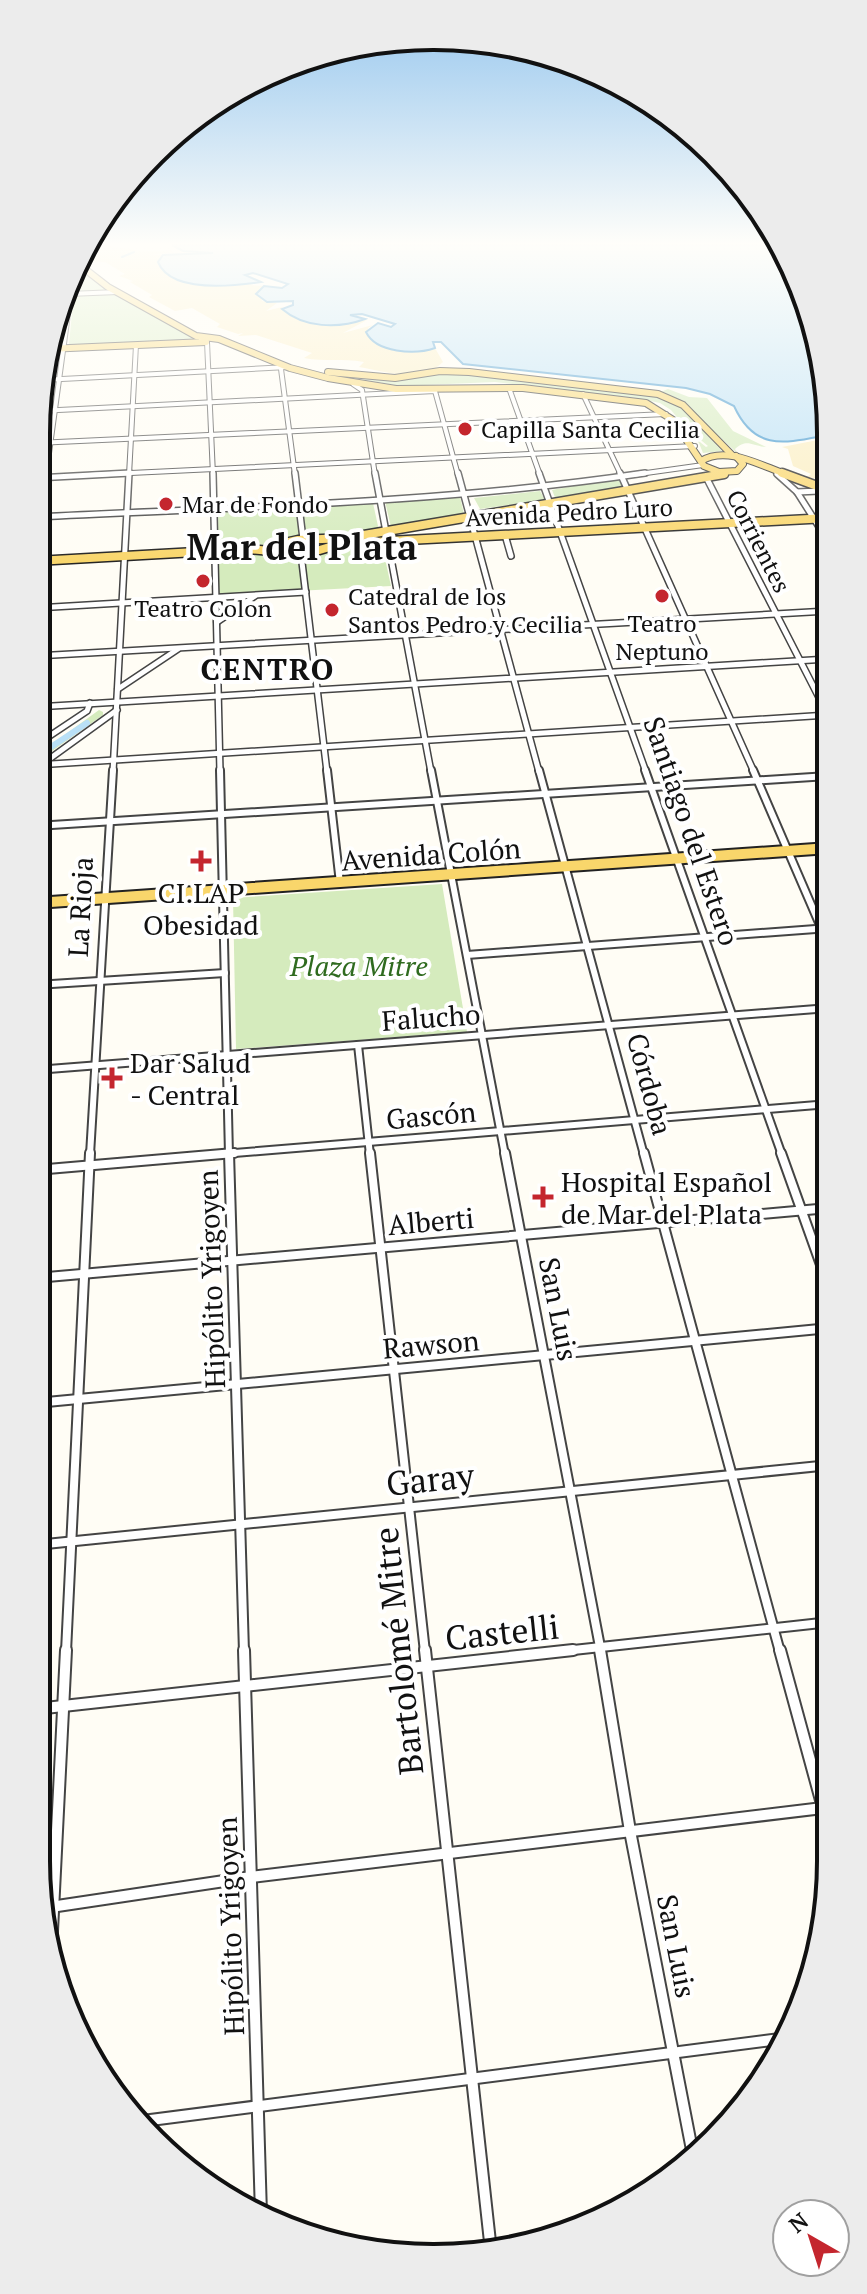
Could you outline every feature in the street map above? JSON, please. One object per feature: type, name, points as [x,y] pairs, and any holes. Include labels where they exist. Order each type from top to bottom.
[{"type":"main road","points":[[50,560],[249,549],[301,540],[346,541],[386,531],[706,477],[734,471],[743,464],[683,405],[658,394],[469,372],[440,371],[398,378],[331,375],[284,368],[249,352]]},
{"type":"main road","points":[[331,375],[353,384],[435,391],[509,388],[650,404],[666,414],[695,446]]},
{"type":"main road","name":"Corrientes","points":[[695,446],[706,477]]},
{"type":"main road","points":[[712,454],[734,456],[817,489],[757,469],[719,472],[703,464],[712,454]]},
{"type":"main road","name":"Avenida Pedro Luro","points":[[298,554],[346,541],[814,518]]},
{"type":"main road","points":[[298,554],[287,547],[301,540],[317,544],[314,552]]},
{"type":"main road","points":[[249,549],[298,554]]},
{"type":"main road","name":"Avenida Colón","points":[[50,902],[817,849]]},
{"type":"street","points":[[50,449],[62,352]]},
{"type":"street","name":"La Rioja","points":[[51,1882],[64,1706],[94,1065],[136,352]]},
{"type":"street","name":"Hipólito Yrigoyen","points":[[208,352],[261,2202]]},
{"type":"street","points":[[54,379],[284,368],[301,540]]},
{"type":"street","points":[[353,384],[361,388],[363,396]]},
{"type":"street","name":"Santiago del Estero","points":[[509,388],[596,624],[817,1253]]},
{"type":"street","points":[[51,410],[435,391]]},
{"type":"street","name":"Córdoba","points":[[435,391],[774,1628],[817,1774]]},
{"type":"street","points":[[583,394],[688,619],[730,722],[817,912]]},
{"type":"street","name":"San Luis","points":[[363,396],[379,499],[600,1648],[630,1831],[691,2145]]},
{"type":"street","points":[[51,442],[666,414]]},
{"type":"street","points":[[50,477],[695,446]]},
{"type":"street","points":[[50,516],[464,495],[546,488],[703,464]]},
{"type":"street","points":[[777,474],[797,492],[817,523]]},
{"type":"street","name":"Corrientes","points":[[706,477],[817,694]]},
{"type":"street","points":[[797,492],[817,492]]},
{"type":"street","points":[[505,535],[511,556]]},
{"type":"street","points":[[298,554],[306,592],[340,883]]},
{"type":"street","points":[[50,607],[306,592]]},
{"type":"street","points":[[217,622],[256,595]]},
{"type":"street","points":[[50,655],[817,612]]},
{"type":"street","points":[[118,689],[180,648]]},
{"type":"street","points":[[50,706],[90,703],[117,706],[219,696],[817,660]]},
{"type":"street","points":[[50,736],[87,711],[90,703]]},
{"type":"street","points":[[50,756],[117,706]]},
{"type":"street","points":[[50,764],[817,716]]},
{"type":"street","points":[[50,825],[817,777]]},
{"type":"street","points":[[467,955],[817,929]]},
{"type":"street","points":[[50,984],[225,973]]},
{"type":"street","name":"Falucho","points":[[50,1069],[817,1009]]},
{"type":"street","name":"Bartolomé Mitre","points":[[358,1045],[490,2240]]},
{"type":"street","name":"Gascón","points":[[50,1169],[817,1105]]},
{"type":"street","name":"Alberti","points":[[50,1277],[817,1209]]},
{"type":"street","name":"Rawson","points":[[50,1402],[817,1329]]},
{"type":"street","name":"Garay","points":[[50,1544],[817,1466]]},
{"type":"street","name":"Castelli","points":[[50,1708],[817,1623]]},
{"type":"street","points":[[53,1906],[251,1877],[817,1809]]},
{"type":"street","points":[[151,2120],[772,2040]]},
{"type":"green space","points":[[466,373],[659,396],[683,409],[722,451],[703,453],[699,443],[689,433],[708,446],[684,426],[671,410],[660,403],[636,398],[495,382],[400,386],[343,376]]},
{"type":"green space","points":[[668,389],[689,397],[707,398],[733,431],[766,447],[743,444],[735,449],[737,453],[695,414],[658,393]]},
{"type":"green space","points":[[618,478],[623,488],[556,500],[552,490]]},
{"type":"green space","points":[[540,491],[545,500],[480,509],[474,498]]},
{"type":"green space","points":[[460,497],[464,514],[391,527],[385,501]]},
{"type":"green space","points":[[373,503],[391,586],[219,595],[218,511]]},
{"type":"green space","points":[[99,710],[103,712],[50,752],[50,746]]},
{"type":"green space","name":"Plaza Mitre","points":[[442,884],[467,1032],[236,1049],[233,898]]},
{"type":"sand","points":[[309,352],[437,352],[443,362],[424,373],[402,375],[359,367],[364,362],[304,358],[312,353]]},
{"type":"sand","points":[[817,440],[817,479],[807,477],[811,474],[793,466],[788,449],[782,447]]},
{"type":"water","points":[[451,352],[808,352],[814,383],[817,437],[785,441],[762,438],[742,421],[734,406],[710,394],[686,388],[463,364]]},
{"type":"waterway","points":[[50,748],[87,723]]},
{"type":"place","name":"Capilla Santa Cecilia","points":[[465,429]]},
{"type":"place","name":"Mar de Fondo","points":[[166,504]]},
{"type":"place","name":"Teatro Colon","points":[[203,581]]},
{"type":"place","name":"Teatro Neptuno","points":[[662,596]]},
{"type":"place","name":"Catedral de los Santos Pedro y Cecilia","points":[[332,610]]},
{"type":"place","name":"CI.LAP Obesidad","points":[[201,861]]},
{"type":"place","name":"Dar Salud - Central","points":[[112,1078]]},
{"type":"place","name":"Hospital Español de Mar del Plata","points":[[543,1197]]},
{"type":"district","name":"Mar del Plata","points":[[302,546]]},
{"type":"district","name":"CENTRO","points":[[268,669]]}]
